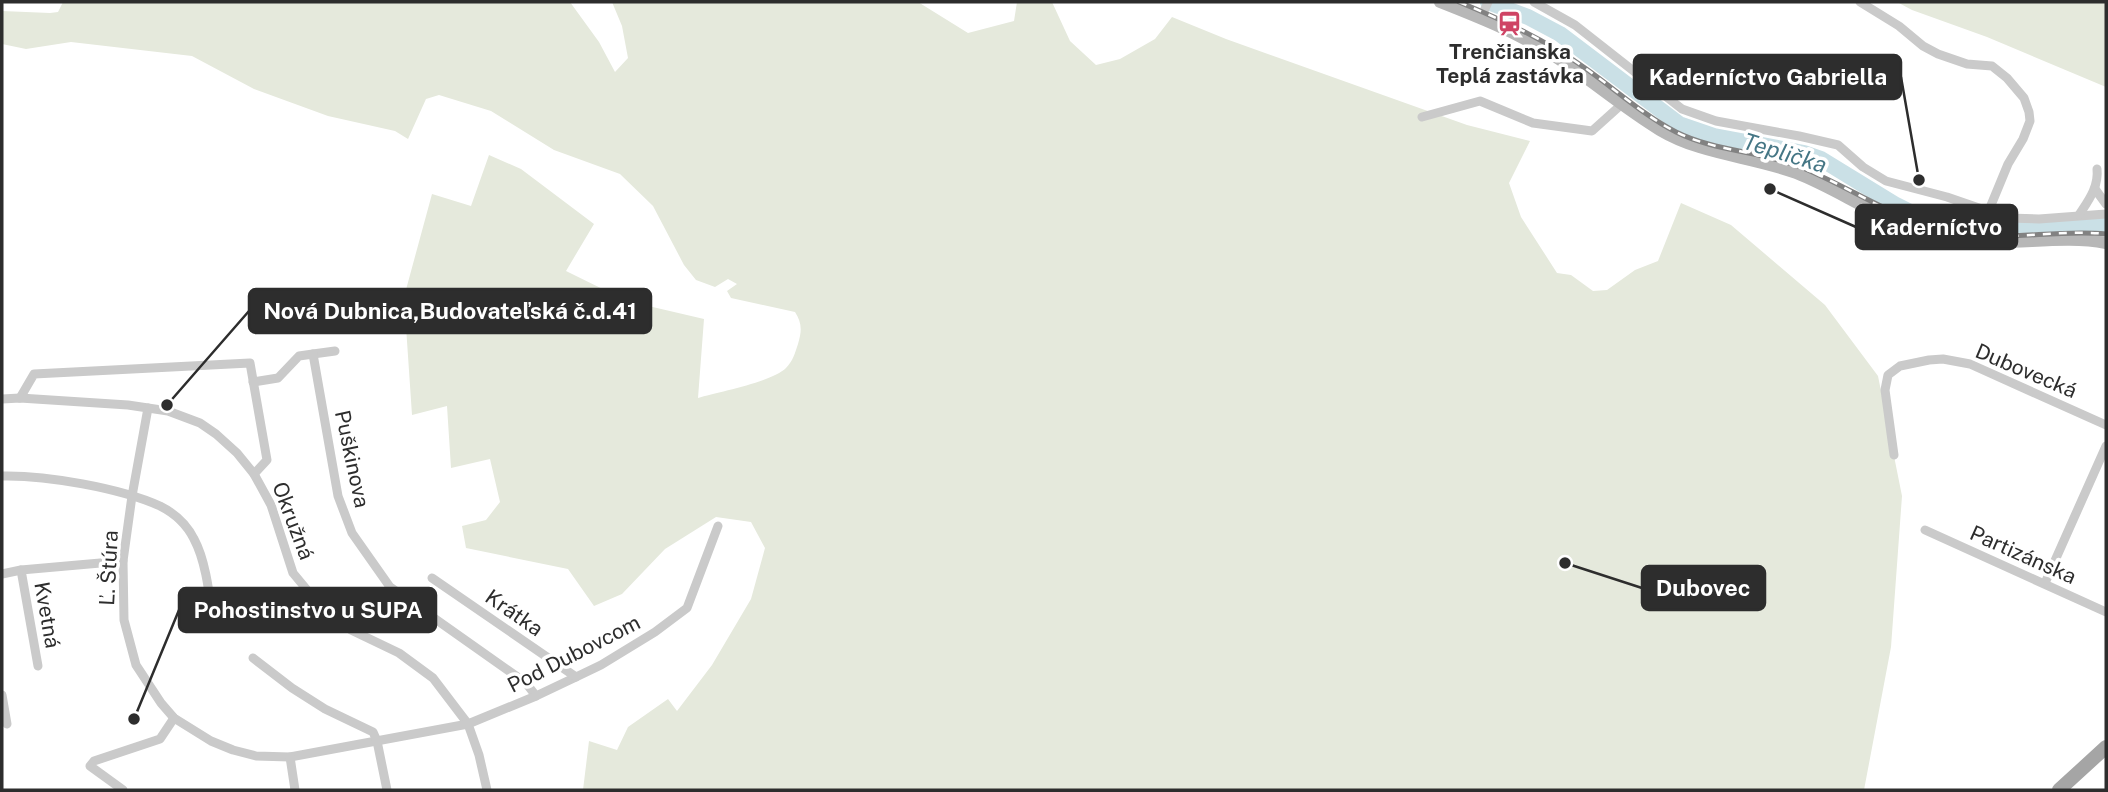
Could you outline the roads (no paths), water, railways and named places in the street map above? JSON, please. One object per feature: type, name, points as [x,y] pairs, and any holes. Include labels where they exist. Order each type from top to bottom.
[{"type":"main road","points":[[1440,2],[1485,10],[1517,35],[1550,54],[1660,130],[1691,145],[1793,172],[1916,229],[1949,238],[2079,240],[2106,243]]},
{"type":"main road","points":[[2059,790],[2106,747]]},
{"type":"street","points":[[1534,2],[1575,25],[1682,109],[1716,121],[1838,145],[1863,167],[1886,181],[1947,197],[2008,218],[2039,219],[2106,214]]},
{"type":"street","points":[[1860,2],[1938,54],[1967,64],[1992,66],[2007,78],[2024,98],[2029,121],[1989,211],[1988,238]]},
{"type":"street","points":[[1422,117],[1480,101],[1533,123],[1592,131],[1622,104]]},
{"type":"street","points":[[2079,215],[2095,189],[2098,179],[2096,169]]},
{"type":"street","points":[[2095,189],[2106,204]]},
{"type":"street","points":[[20,398],[34,374],[250,363],[253,382],[278,378],[299,356],[335,351]]},
{"type":"street","name":"Puškinova","points":[[313,354],[338,496],[352,533],[390,587],[526,683],[536,696]]},
{"type":"street","name":"Dubovecká","points":[[1894,455],[1885,390],[1888,375],[1900,366],[1929,359],[1970,365],[2106,425]]},
{"type":"street","name":"Okružná","points":[[253,382],[267,460],[254,474]]},
{"type":"street","name":"Okružná","points":[[2,399],[128,405],[168,411],[200,424],[216,435],[237,453],[254,474],[271,505],[293,573],[322,608],[351,630],[399,653],[433,678],[468,724],[487,790]]},
{"type":"street","name":"Ľ. Štúra","points":[[148,408],[122,561],[124,620],[136,665],[174,719],[211,741],[233,750],[256,756],[290,757],[468,724]]},
{"type":"street","points":[[2045,583],[2106,446]]},
{"type":"street","points":[[2,476],[75,483],[132,496],[161,506],[173,514],[191,534],[201,556],[214,628]]},
{"type":"street","name":"Pod Dubovcom","points":[[468,724],[601,665],[656,632],[688,608],[718,526]]},
{"type":"street","name":"Partizánska","points":[[1925,530],[2106,612]]},
{"type":"street","points":[[2,574],[122,561]]},
{"type":"street","name":"Kvetná","points":[[21,570],[38,666]]},
{"type":"street","name":"Krátka","points":[[432,578],[576,677]]},
{"type":"street","points":[[253,658],[325,709],[373,732],[387,790]]},
{"type":"street","points":[[2,695],[7,724]]},
{"type":"street","points":[[123,790],[90,766],[94,761],[160,739],[174,719]]},
{"type":"street","points":[[290,757],[295,790]]},
{"type":"waterway","name":"Teplička","points":[[1488,2],[1528,17],[1560,34],[1679,124],[1714,136],[1804,153],[1821,159],[1896,205],[1928,221],[1979,230],[2106,225]]},
{"type":"railway","points":[[1459,2],[1508,23],[1555,48],[1652,118],[1676,132],[1705,143],[1798,166],[1920,223],[1941,230],[1982,236],[2106,234]]},
{"type":"place","name":"Trenčianska Teplá zastávka","points":[[1510,23]]},
{"type":"place","name":"Kaderníctvo Gabriella","points":[[1919,180]]},
{"type":"place","name":"Kaderníctvo","points":[[1770,189]]},
{"type":"place","name":"Nová Dubnica,Budovateľská č.d.41","points":[[167,405]]},
{"type":"place","name":"Dubovec","points":[[1565,563]]},
{"type":"place","name":"Pohostinstvo u SUPA","points":[[134,719]]}]
